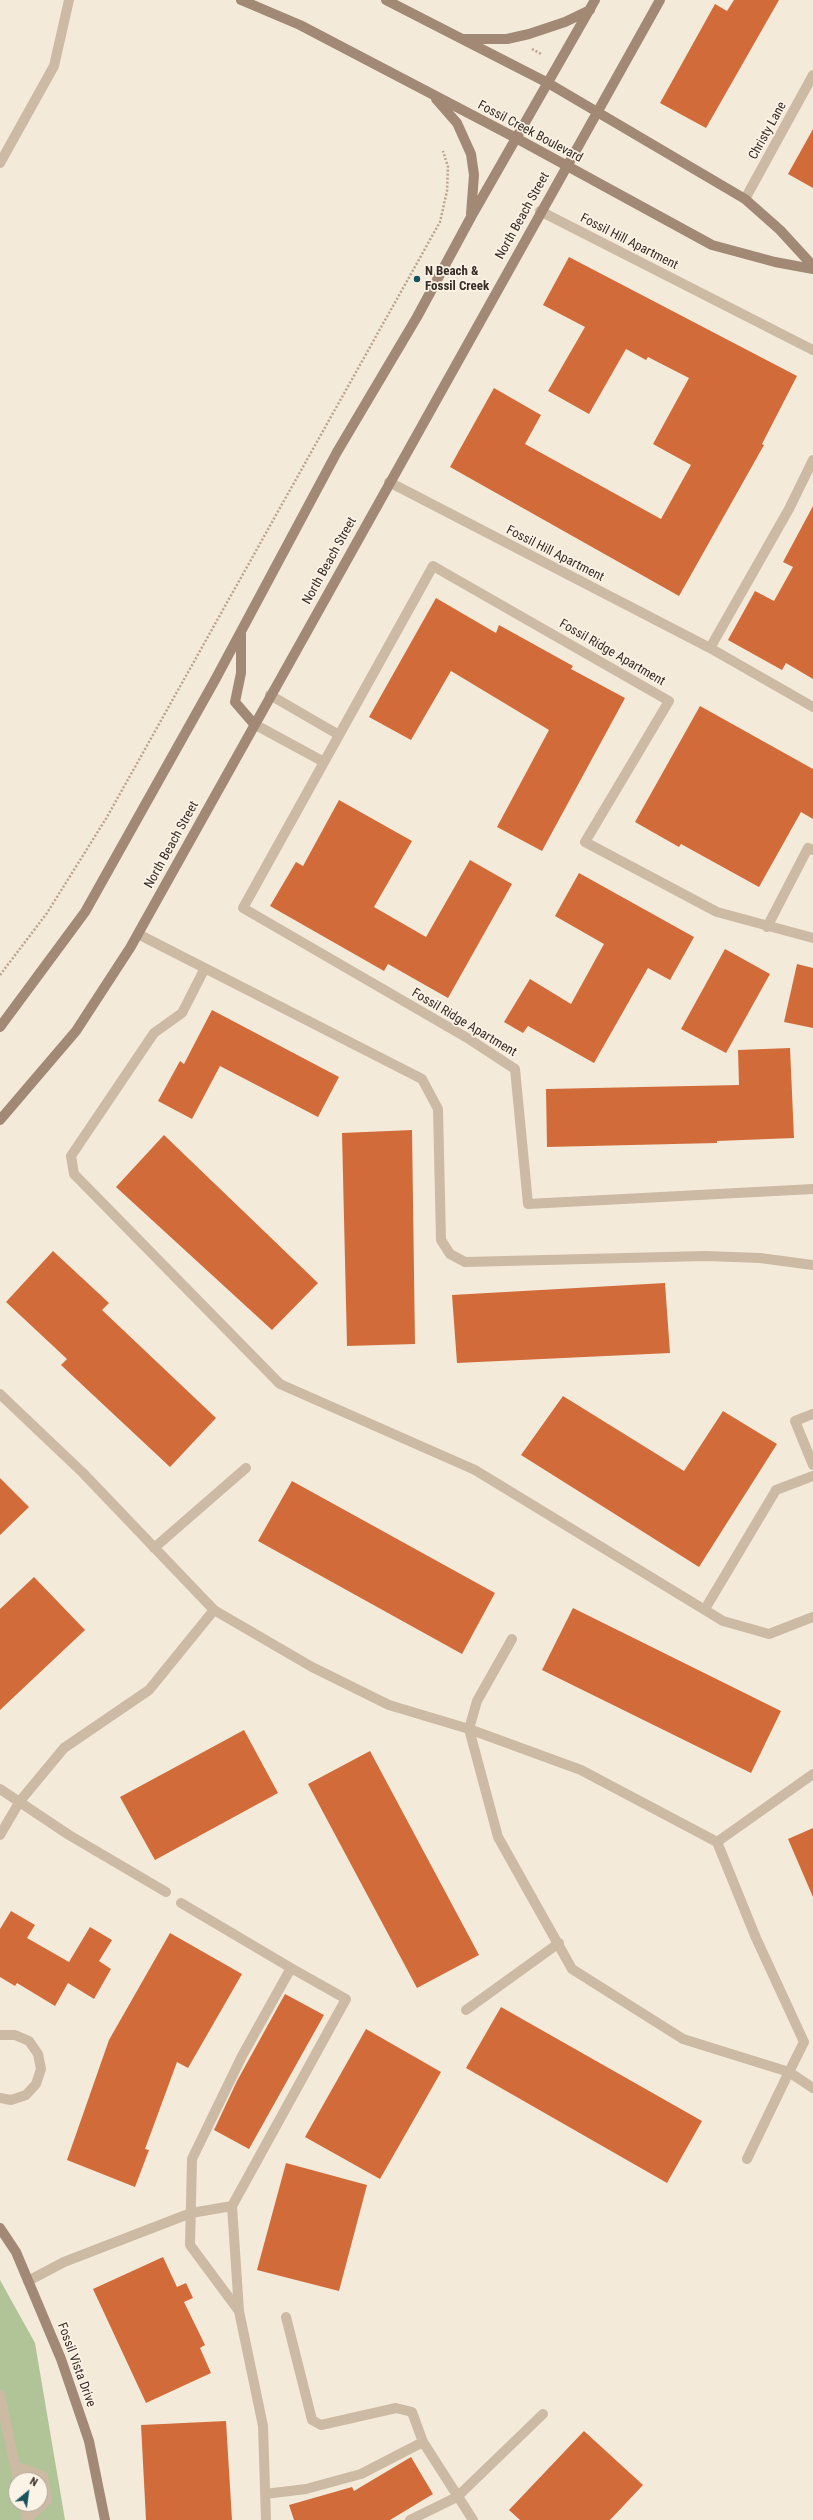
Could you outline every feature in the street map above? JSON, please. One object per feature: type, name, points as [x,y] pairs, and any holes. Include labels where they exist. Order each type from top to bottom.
[{"type":"main road","name":"Fossil Creek Boulevard","points":[[241,0],[300,25],[516,138],[712,245],[775,262],[813,267]]},
{"type":"main road","name":"Fossil Creek Boulevard","points":[[386,0],[548,83],[597,110],[745,199],[780,230],[813,267]]},
{"type":"main road","points":[[0,1026],[85,912],[241,632],[337,452],[417,318],[471,218],[595,0]]},
{"type":"main road","name":"North Beach Street","points":[[0,1120],[76,1031],[138,934],[540,211],[660,0]]},
{"type":"main road","points":[[462,39],[507,39],[529,34],[565,22],[590,10]]},
{"type":"main road","points":[[432,94],[457,123],[471,154],[474,175],[471,218]]},
{"type":"main road","points":[[241,632],[241,673],[235,702],[254,724]]},
{"type":"main road","name":"Fossil Vista Drive","points":[[0,2228],[16,2252],[61,2359],[89,2441],[105,2520]]},
{"type":"street","points":[[0,163],[54,66],[69,0]]},
{"type":"street","name":"Christy Lane","points":[[745,199],[813,75]]},
{"type":"street","name":"Fossil Hill Apartment","points":[[540,211],[813,350]]},
{"type":"street","points":[[710,648],[789,509],[813,460]]},
{"type":"street","name":"Fossil Hill Apartment","points":[[389,482],[710,648],[813,708]]},
{"type":"street","name":"Fossil Ridge Apartment","points":[[813,938],[717,912],[585,842],[669,701],[433,566],[243,908],[470,1039],[515,1069],[528,1204],[813,1189]]},
{"type":"street","points":[[270,695],[339,735]]},
{"type":"street","points":[[254,724],[324,762]]},
{"type":"street","points":[[767,926],[808,848],[813,850]]},
{"type":"street","points":[[138,934],[422,1079],[438,1109],[441,1240],[450,1254],[465,1262],[706,1256],[760,1258],[813,1265]]},
{"type":"street","points":[[205,968],[182,1013],[154,1033],[71,1156],[74,1174],[280,1384],[475,1470],[723,1621],[769,1634],[813,1617]]},
{"type":"street","points":[[0,1394],[82,1473],[214,1610],[312,1667],[390,1705],[469,1729],[581,1770],[717,1842],[756,1938],[804,2042],[747,2159]]},
{"type":"street","points":[[813,1414],[795,1420],[813,1465]]},
{"type":"street","points":[[154,1548],[246,1468]]},
{"type":"street","points":[[705,1609],[776,1490],[813,1476]]},
{"type":"street","points":[[0,1835],[20,1801],[64,1748],[149,1690],[214,1610]]},
{"type":"street","points":[[512,1639],[477,1701],[469,1729],[498,1837],[559,1943],[572,1969],[683,2039],[789,2072],[813,2088]]},
{"type":"street","points":[[717,1842],[813,1774]]},
{"type":"street","points":[[0,1789],[69,1835],[166,1892]]},
{"type":"street","points":[[181,1904],[346,1999],[232,2206],[238,2311],[263,2426],[266,2520]]},
{"type":"street","points":[[466,2010],[559,1943]]},
{"type":"street","points":[[238,2311],[190,2245],[192,2159],[242,2056],[291,1968]]},
{"type":"street","points":[[0,2036],[15,2035],[29,2041],[38,2054],[41,2069],[36,2084],[26,2095],[11,2100],[0,2098]]},
{"type":"street","points":[[28,2281],[64,2262],[191,2213],[232,2206]]},
{"type":"street","points":[[286,2317],[312,2420],[321,2425],[396,2408],[412,2412],[423,2442],[473,2520]]},
{"type":"street","points":[[0,2399],[16,2472]]},
{"type":"street","points":[[410,2520],[457,2497],[543,2414]]},
{"type":"street","points":[[265,2494],[306,2489],[361,2474],[423,2442]]},
{"type":"street","points":[[15,2466],[43,2476],[47,2500],[27,2520]]},
{"type":"path","points":[[531,49],[541,54]]},
{"type":"path","points":[[0,975],[47,913],[107,817],[440,222],[447,191],[448,167],[443,151]]},
{"type":"green space","points":[[0,2280],[35,2343],[65,2520],[0,2520]]},
{"type":"building","points":[[734,0],[779,0],[706,128],[660,103],[715,4],[727,11]]},
{"type":"building","points":[[813,129],[813,188],[788,174]]},
{"type":"building","points":[[569,257],[797,376],[762,444],[764,445],[679,596],[450,467],[494,388],[541,415],[525,444],[661,519],[691,465],[653,444],[689,378],[648,357],[646,360],[626,349],[589,414],[548,391],[585,327],[543,305]]},
{"type":"building","points":[[813,506],[813,679],[786,663],[782,670],[728,640],[755,591],[774,601],[793,567],[783,562]]},
{"type":"building","points":[[436,598],[496,633],[499,625],[573,666],[571,669],[625,698],[542,851],[497,827],[549,730],[451,671],[411,740],[369,717]]},
{"type":"building","points":[[700,706],[813,769],[813,819],[801,812],[759,887],[681,844],[679,847],[635,822]]},
{"type":"building","points":[[339,800],[412,841],[374,907],[426,937],[470,860],[512,884],[448,998],[388,964],[384,971],[270,906],[296,862],[303,866]]},
{"type":"building","points":[[579,873],[694,937],[670,980],[648,968],[594,1063],[528,1026],[523,1033],[504,1022],[530,979],[571,1004],[604,944],[555,916]]},
{"type":"building","points":[[725,949],[770,974],[726,1053],[681,1029]]},
{"type":"building","points":[[797,964],[813,968],[813,1028],[784,1022]]},
{"type":"building","points":[[212,1010],[339,1077],[318,1117],[220,1066],[192,1119],[158,1101],[180,1061],[184,1064]]},
{"type":"building","points":[[790,1048],[794,1138],[717,1141],[717,1143],[547,1147],[546,1089],[739,1085],[738,1050]]},
{"type":"building","points":[[412,1130],[415,1344],[347,1346],[342,1133]]},
{"type":"building","points":[[164,1135],[318,1283],[272,1330],[116,1187]]},
{"type":"building","points":[[53,1251],[109,1303],[102,1310],[216,1418],[170,1467],[61,1365],[67,1359],[6,1302]]},
{"type":"building","points":[[665,1283],[670,1353],[457,1363],[452,1295]]},
{"type":"building","points":[[563,1396],[684,1471],[723,1411],[777,1444],[699,1567],[521,1455]]},
{"type":"building","points":[[0,1478],[29,1507],[0,1535]]},
{"type":"building","points":[[292,1481],[495,1593],[462,1654],[258,1541]]},
{"type":"building","points":[[34,1577],[85,1630],[0,1710],[0,1609]]},
{"type":"building","points":[[573,1608],[781,1711],[751,1773],[542,1670]]},
{"type":"building","points":[[244,1730],[278,1793],[155,1860],[120,1797]]},
{"type":"building","points":[[370,1751],[479,1955],[417,1988],[308,1784]]},
{"type":"building","points":[[813,1828],[813,1897],[788,1839]]},
{"type":"building","points":[[11,1911],[35,1925],[27,1938],[69,1962],[90,1927],[112,1940],[99,1961],[111,1969],[94,1999],[68,1983],[55,2006],[17,1983],[15,1986],[0,1977],[0,1929]]},
{"type":"building","points":[[170,1933],[242,1974],[188,2068],[177,2062],[145,2149],[149,2150],[135,2187],[67,2160],[109,2040]]},
{"type":"building","points":[[285,1994],[324,2015],[249,2149],[214,2130],[237,2081]]},
{"type":"building","points":[[501,2007],[702,2121],[667,2183],[466,2068]]},
{"type":"building","points":[[366,2029],[441,2072],[380,2179],[305,2137]]},
{"type":"building","points":[[286,2163],[367,2185],[339,2291],[257,2270]]},
{"type":"building","points":[[163,2257],[177,2287],[186,2283],[193,2298],[184,2302],[205,2345],[200,2348],[211,2373],[146,2403],[93,2289]]},
{"type":"building","points":[[226,2421],[232,2520],[146,2520],[141,2425]]},
{"type":"building","points":[[584,2431],[643,2485],[610,2520],[520,2520],[509,2510]]},
{"type":"building","points":[[411,2457],[433,2494],[390,2520],[294,2520],[289,2505],[352,2487],[354,2491]]},
{"type":"place","name":"N Beach & Fossil Creek","points":[[417,279]]}]
